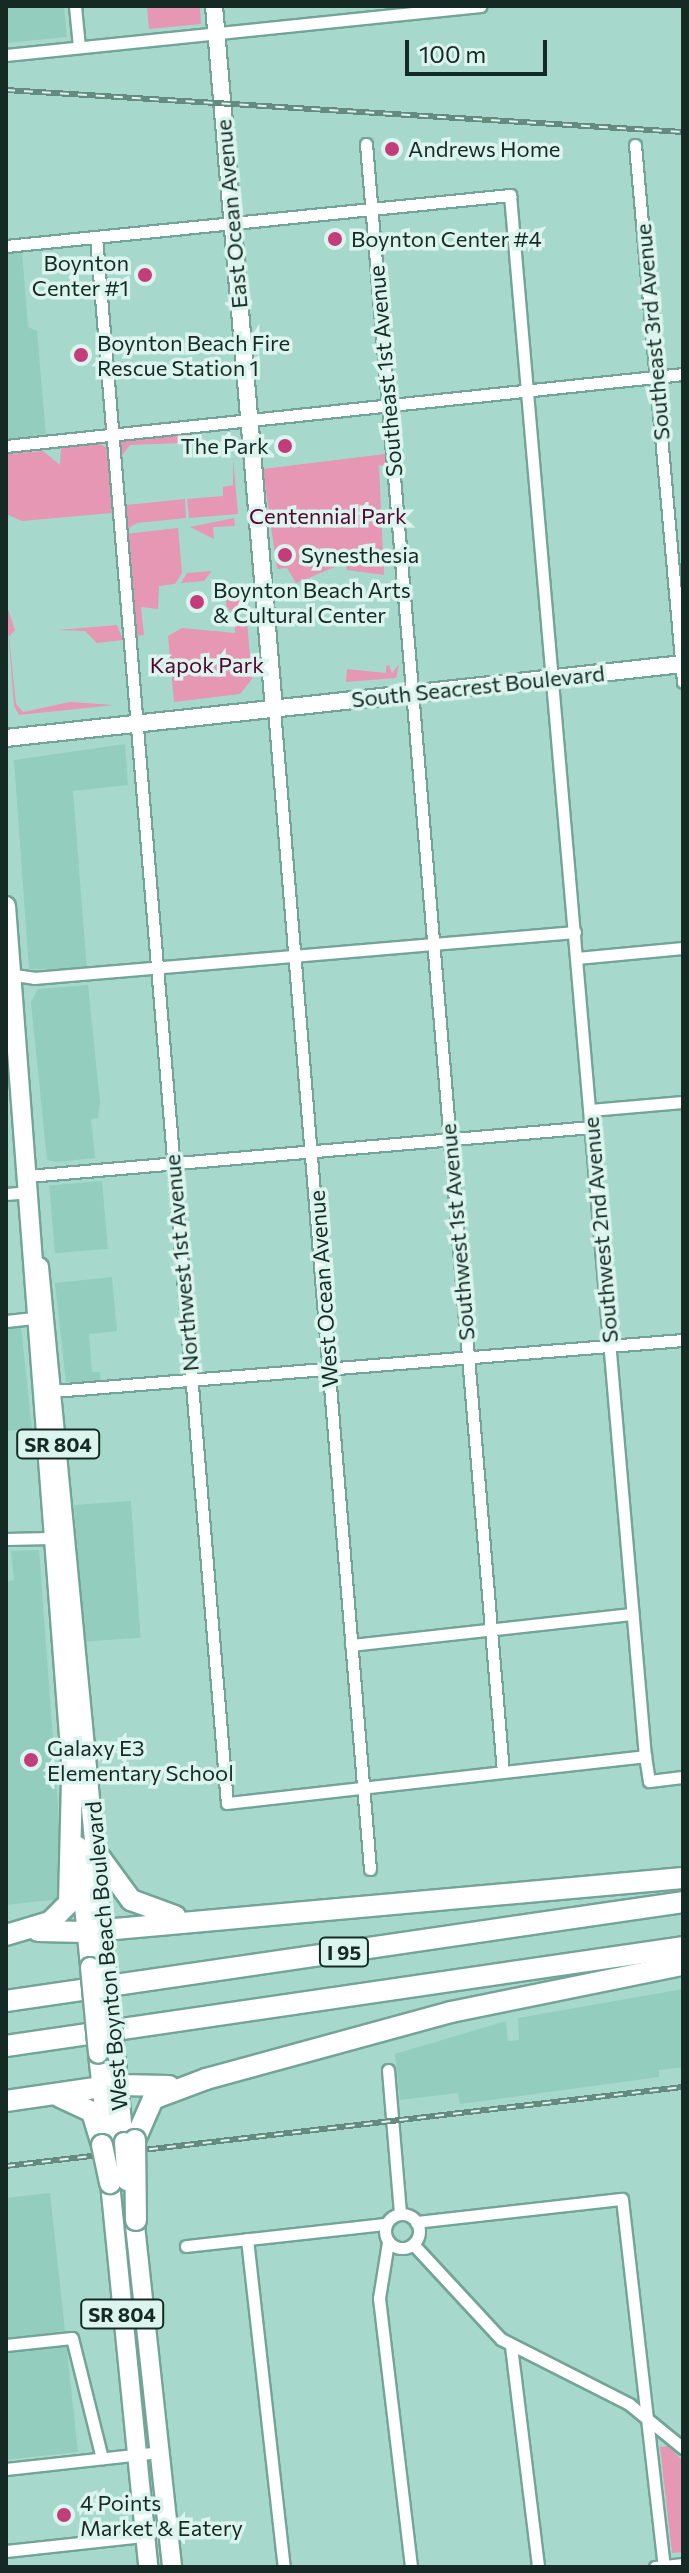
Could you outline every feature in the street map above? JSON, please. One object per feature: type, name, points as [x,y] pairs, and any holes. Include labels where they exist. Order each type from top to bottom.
[{"type":"highway","points":[[13,1934],[55,1919],[69,1903],[72,1776]]},
{"type":"highway","points":[[98,1855],[118,1888],[146,1910],[235,1918]]},
{"type":"highway","points":[[13,1934],[95,1931],[683,1878]]},
{"type":"highway","name":"I 95","points":[[6,2001],[683,1902]]},
{"type":"highway","name":"I 95","points":[[6,2046],[683,1947]]},
{"type":"highway","points":[[110,2183],[117,2143],[153,2099],[206,2079],[451,2012],[683,1965]]},
{"type":"highway","points":[[6,2101],[60,2097],[110,2086],[154,2088],[206,2079]]},
{"type":"highway","points":[[60,2097],[92,2112],[117,2143],[136,2220]]},
{"type":"main road","name":"West Boynton Beach Boulevard","points":[[6,906],[9,974],[34,1248],[53,1391],[98,1855],[95,1931]]},
{"type":"main road","name":"West Boynton Beach Boulevard","points":[[34,1248],[34,1318],[72,1776],[95,1931],[117,2143]]},
{"type":"main road","points":[[51,1538],[77,1640]]},
{"type":"main road","name":"SR 804","points":[[110,2183],[148,2567]]},
{"type":"main road","name":"SR 804","points":[[136,2220],[172,2567]]},
{"type":"street","points":[[75,6],[79,47]]},
{"type":"street","name":"East Ocean Avenue","points":[[214,6],[274,709]]},
{"type":"street","points":[[6,55],[480,6]]},
{"type":"street","name":"Southeast 1st Avenue","points":[[366,144],[413,694]]},
{"type":"street","name":"Southeast 3rd Avenue","points":[[635,145],[683,682]]},
{"type":"street","name":"Southwest 2nd Avenue","points":[[371,208],[510,195],[645,1756],[649,1781],[683,1777]]},
{"type":"street","points":[[6,246],[371,208]]},
{"type":"street","name":"Northwest 1st Avenue","points":[[96,237],[227,1803],[364,1786]]},
{"type":"street","points":[[6,446],[683,374]]},
{"type":"street","name":"South Seacrest Boulevard","points":[[6,738],[682,664]]},
{"type":"street","name":"Southwest 1st Avenue","points":[[413,694],[503,1771]]},
{"type":"street","name":"West Ocean Avenue","points":[[274,709],[370,1869]]},
{"type":"street","points":[[9,974],[156,968],[575,932]]},
{"type":"street","points":[[577,958],[683,948]]},
{"type":"street","points":[[590,1110],[683,1102]]},
{"type":"street","points":[[6,1194],[29,1184],[173,1164],[591,1127]]},
{"type":"street","points":[[6,1321],[34,1318]]},
{"type":"street","points":[[53,1391],[683,1340]]},
{"type":"street","points":[[6,1539],[51,1538]]},
{"type":"street","points":[[351,1645],[632,1614]]},
{"type":"street","points":[[364,1786],[645,1756]]},
{"type":"street","points":[[388,2070],[400,2214]]},
{"type":"street","points":[[400,2214],[416,2222],[622,2199],[664,2566]]},
{"type":"street","points":[[186,2246],[386,2224],[400,2214]]},
{"type":"street","points":[[413,2244],[416,2222]]},
{"type":"street","points":[[386,2224],[388,2242],[379,2298],[411,2567]]},
{"type":"street","points":[[247,2239],[284,2567]]},
{"type":"street","points":[[388,2242],[413,2244],[511,2346],[647,2415],[683,2448]]},
{"type":"street","points":[[6,2345],[72,2338],[102,2458]]},
{"type":"street","points":[[511,2346],[538,2567]]},
{"type":"street","points":[[6,2469],[159,2452]]},
{"type":"street","points":[[6,2551],[145,2536]]},
{"type":"street","points":[[655,2567],[683,2564]]},
{"type":"shaded area","points":[[6,6],[64,6],[67,37],[6,43]]},
{"type":"shaded area","points":[[15,248],[22,252],[28,327],[37,331],[46,437],[6,439],[6,250]]},
{"type":"shaded area","points":[[125,744],[128,785],[73,791],[87,970],[29,969],[14,760]]},
{"type":"shaded area","points":[[88,985],[100,1102],[98,1118],[91,1119],[95,1158],[56,1162],[47,1160],[31,1002],[38,989]]},
{"type":"shaded area","points":[[102,1181],[108,1249],[55,1253],[49,1186]]},
{"type":"shaded area","points":[[112,1277],[117,1331],[89,1334],[92,1372],[100,1372],[101,1383],[66,1382],[55,1283]]},
{"type":"shaded area","points":[[21,1327],[32,1429],[6,1431],[6,1328]]},
{"type":"shaded area","points":[[131,1501],[141,1638],[84,1642],[74,1505]]},
{"type":"shaded area","name":"Galaxy E3 Elementary School","points":[[39,1550],[64,1887],[59,1899],[6,1905],[6,1581],[14,1580],[11,1551]]},
{"type":"shaded area","points":[[683,1989],[683,2067],[659,2070],[659,2077],[460,2104],[458,2093],[400,2100],[395,2054],[506,2021],[508,2041],[519,2040],[518,2018]]},
{"type":"shaded area","points":[[50,2193],[78,2452],[6,2460],[6,2198]]},
{"type":"green space","points":[[147,6],[200,6],[201,24],[149,29]]},
{"type":"green space","points":[[178,433],[193,436],[182,443],[130,445],[120,458],[121,439]]},
{"type":"green space","points":[[97,442],[107,448],[112,513],[22,521],[6,514],[6,454],[43,451],[60,465],[61,446]]},
{"type":"green space","name":"Centennial Park","points":[[385,454],[387,467],[379,465],[384,575],[347,570],[345,563],[296,583],[287,568],[277,569],[263,469]]},
{"type":"green space","points":[[233,458],[238,514],[189,518],[187,499],[223,496],[223,487],[233,485]]},
{"type":"green space","points":[[123,497],[126,505],[185,499],[186,518],[137,523],[124,531]]},
{"type":"green space","points":[[234,518],[235,526],[213,527],[214,539],[190,527]]},
{"type":"green space","points":[[178,528],[182,573],[175,584],[159,586],[158,609],[141,607],[144,635],[134,636],[125,534]]},
{"type":"green space","points":[[212,571],[204,581],[181,583],[187,573]]},
{"type":"green space","points":[[231,594],[239,594],[244,603],[242,610],[231,612],[226,607],[226,599]]},
{"type":"green space","points":[[6,603],[15,630],[9,637],[16,704],[23,712],[70,702],[114,705],[19,715],[14,706]]},
{"type":"green space","name":"Kapok Park","points":[[247,622],[252,679],[240,694],[174,702],[168,636],[182,628],[235,633],[235,624]]},
{"type":"green space","points":[[117,625],[123,640],[97,643],[85,631],[57,630]]},
{"type":"green space","points":[[399,664],[396,678],[346,682],[347,669],[386,673],[386,666],[389,665],[392,673]]},
{"type":"green space","points":[[668,2446],[683,2461],[683,2552],[672,2553],[660,2447]]},
{"type":"railway","points":[[6,90],[683,132]]},
{"type":"railway","points":[[6,2166],[683,2087]]},
{"type":"place","name":"Andrews Home","points":[[392,149]]},
{"type":"place","name":"Boynton Center #4","points":[[335,239]]},
{"type":"place","name":"Boynton Center #1","points":[[145,275]]},
{"type":"place","name":"Boynton Beach Fire Rescue Station 1","points":[[81,355]]},
{"type":"place","name":"The Park","points":[[285,446]]},
{"type":"place","name":"Synesthesia","points":[[285,555]]},
{"type":"place","name":"Boynton Beach Arts & Cultural Center","points":[[197,602]]},
{"type":"place","name":"Galaxy E3 Elementary School","points":[[31,1760]]},
{"type":"place","name":"4 Points Market & Eatery","points":[[64,2515]]}]
